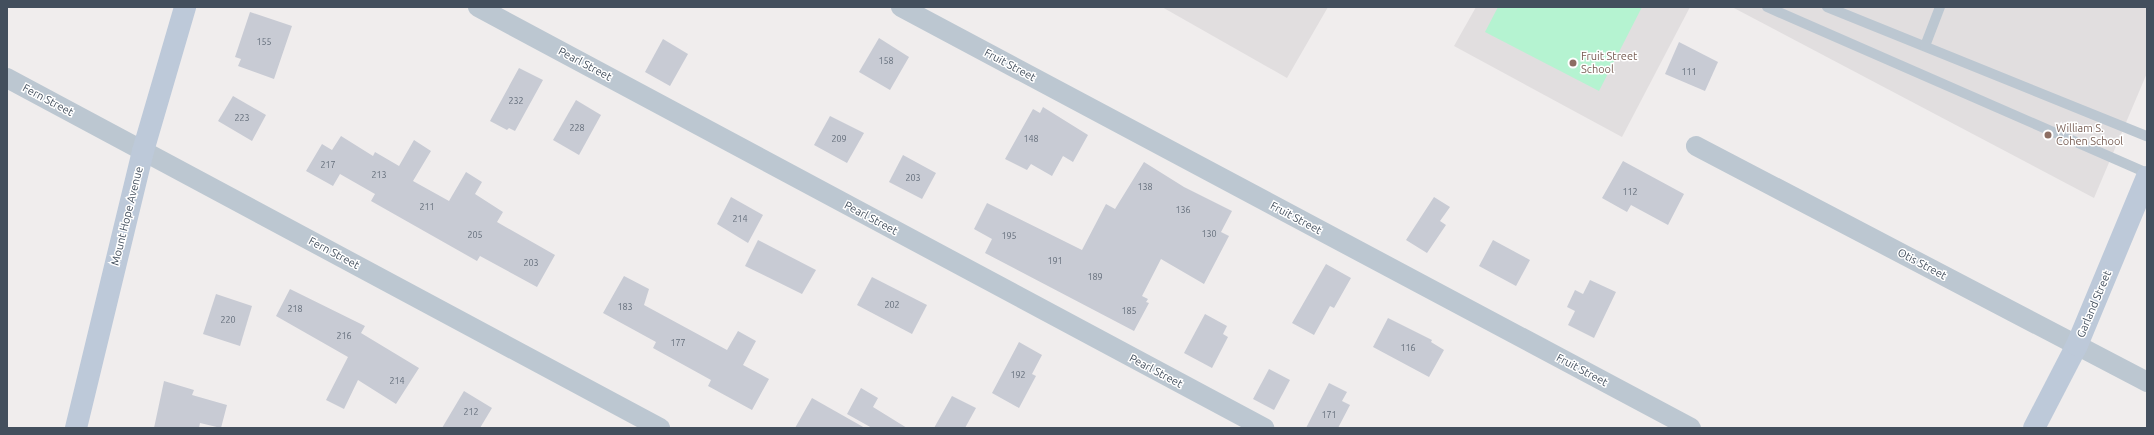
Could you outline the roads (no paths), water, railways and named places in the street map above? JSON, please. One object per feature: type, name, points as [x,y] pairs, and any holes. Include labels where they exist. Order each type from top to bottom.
[{"type":"street","name":"Mount Hope Avenue","points":[[76,428],[143,150],[185,7]]},
{"type":"street","name":"Pearl Street","points":[[478,7],[1264,428]]},
{"type":"street","name":"Fruit Street","points":[[901,7],[1691,428]]},
{"type":"street","name":"Fern Street","points":[[7,78],[660,428]]},
{"type":"street","name":"Otis Street","points":[[1696,146],[2147,382]]},
{"type":"street","name":"Garland Street","points":[[2034,428],[2077,345],[2147,178]]},
{"type":"lane","points":[[1767,7],[2147,173]]},
{"type":"lane","points":[[1827,7],[2147,136]]},
{"type":"lane","points":[[1925,46],[1940,7]]},
{"type":"place","name":"Fruit Street School","points":[[1573,63]]},
{"type":"place","name":"William S. Cohen School","points":[[2048,135]]}]
